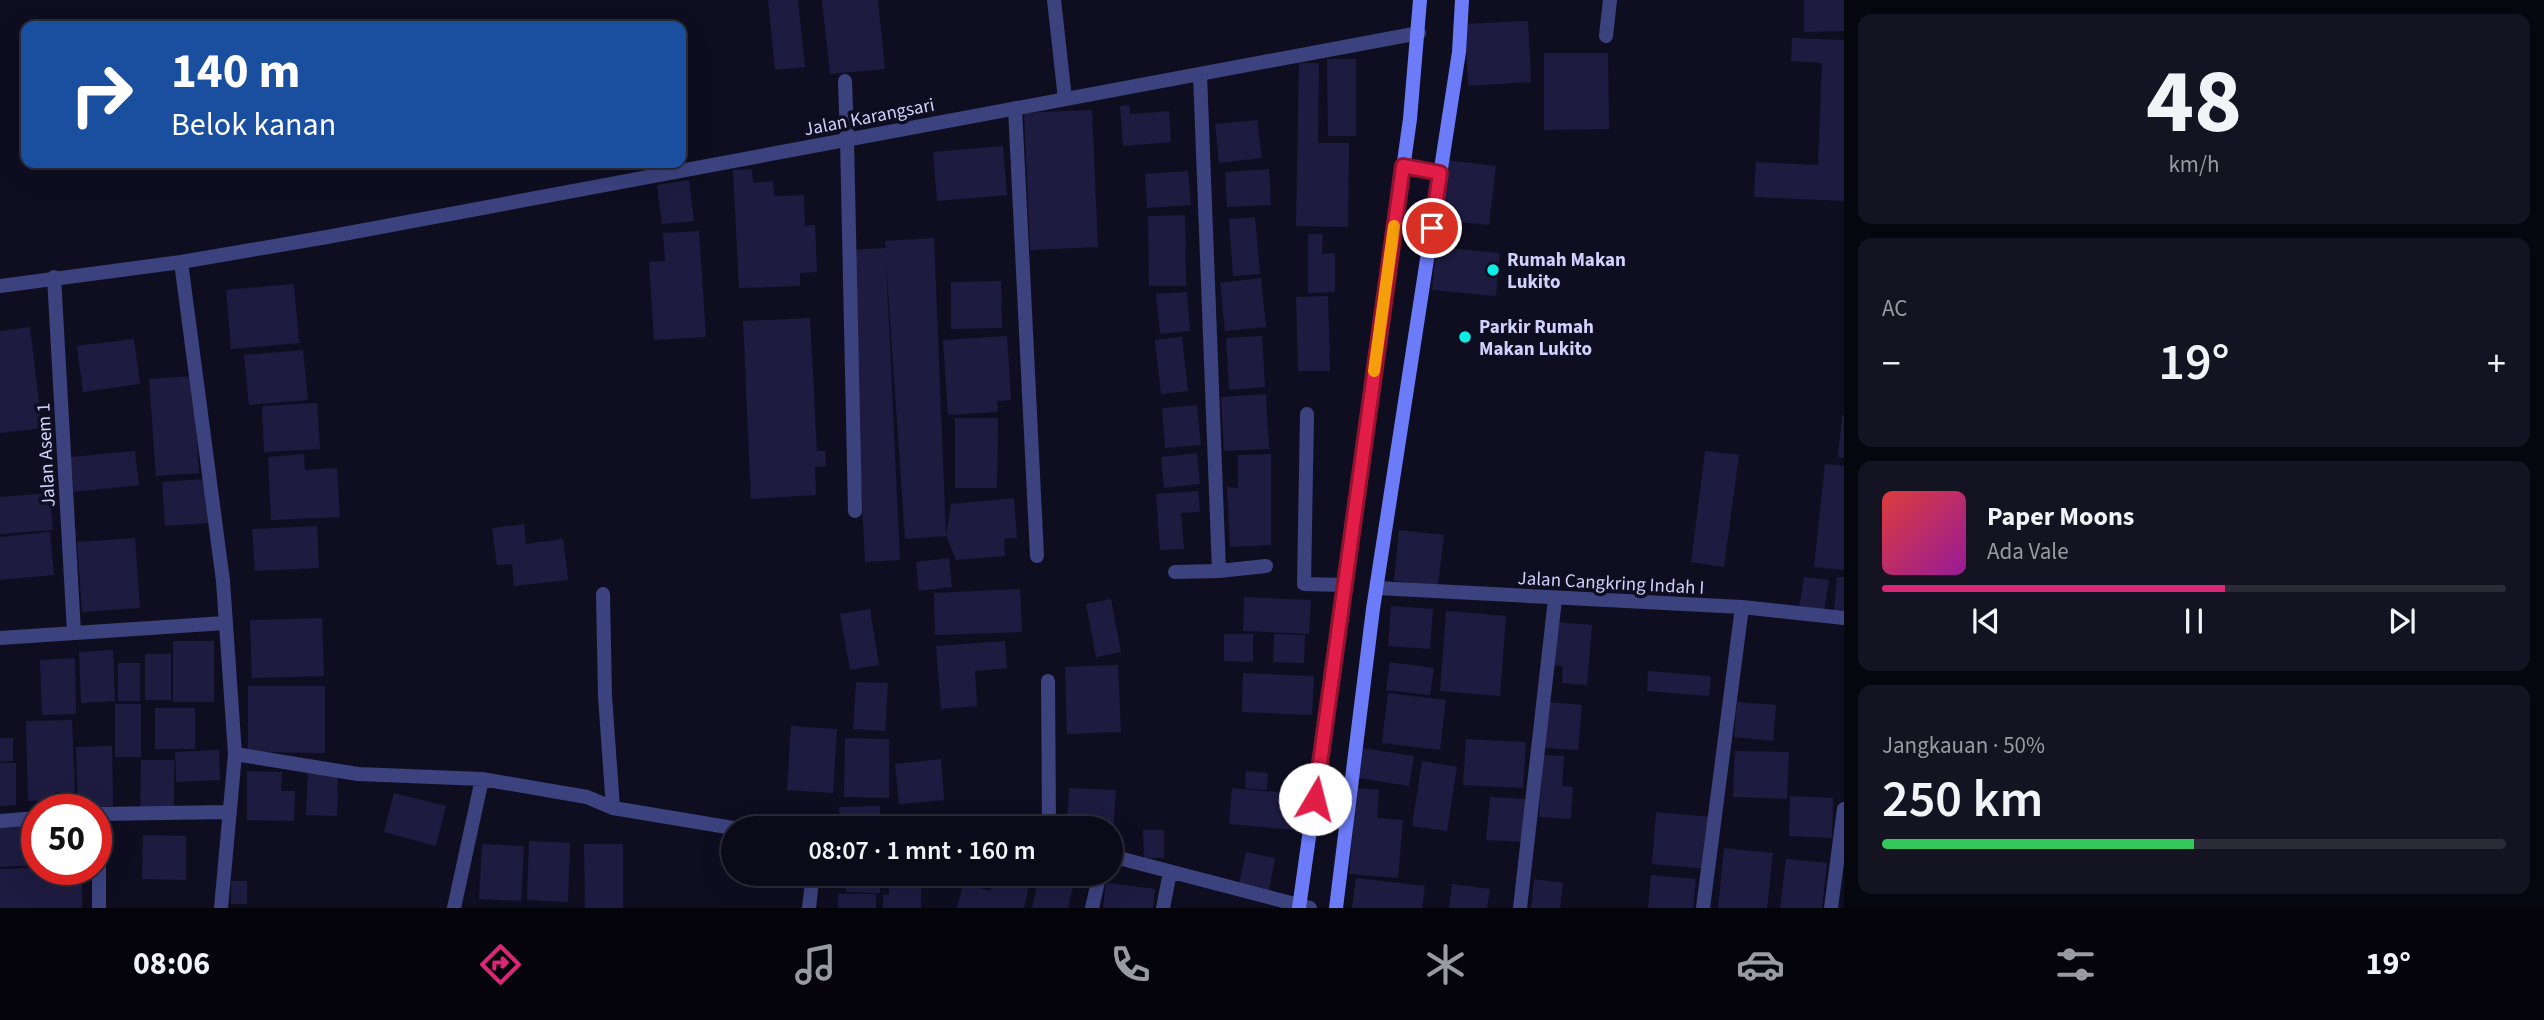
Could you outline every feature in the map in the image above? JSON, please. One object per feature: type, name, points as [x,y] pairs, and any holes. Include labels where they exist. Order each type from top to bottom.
[{"type":"main road","points":[[1303,907],[1344,585],[1403,166],[1419,33],[1420,0]]},
{"type":"main road","points":[[1336,908],[1377,588],[1459,52],[1462,0]]},
{"type":"main road","points":[[1403,166],[1440,173]]},
{"type":"street","points":[[1054,0],[1065,99]]},
{"type":"street","points":[[1606,36],[1610,0]]},
{"type":"street","name":"Jalan Karangsari","points":[[0,286],[181,262],[327,237],[1419,33]]},
{"type":"street","points":[[1200,74],[1219,571]]},
{"type":"street","points":[[845,81],[855,511]]},
{"type":"street","points":[[1015,108],[1037,556]]},
{"type":"street","points":[[181,262],[223,581],[235,754],[221,908]]},
{"type":"street","name":"Jalan Asem 1","points":[[54,277],[74,632]]},
{"type":"street","points":[[1307,414],[1304,584],[1344,585]]},
{"type":"street","points":[[1175,572],[1265,566]]},
{"type":"street","name":"Jalan Cangkring Indah I","points":[[1377,588],[1742,607],[1844,618]]},
{"type":"street","points":[[603,594],[605,696],[613,808]]},
{"type":"street","points":[[1520,908],[1555,599]]},
{"type":"street","points":[[1703,908],[1742,607]]},
{"type":"street","points":[[0,638],[225,623]]},
{"type":"street","points":[[1048,681],[1049,816]]},
{"type":"street","points":[[235,754],[358,774],[482,779],[587,797],[613,808],[721,826]]},
{"type":"street","points":[[454,908],[482,779]]},
{"type":"street","points":[[1831,908],[1844,809]]},
{"type":"street","points":[[112,814],[230,812]]},
{"type":"street","points":[[0,821],[21,819]]},
{"type":"street","points":[[1123,859],[1303,907]]},
{"type":"street","points":[[1163,908],[1170,872]]},
{"type":"street","points":[[99,885],[99,908]]},
{"type":"street","points":[[809,908],[812,886]]},
{"type":"street","points":[[1092,908],[1097,886]]},
{"type":"building","points":[[768,0],[798,0],[805,67],[775,70]]},
{"type":"building","points":[[822,0],[878,0],[885,69],[830,74]]},
{"type":"building","points":[[1804,0],[1844,0],[1844,31],[1804,32]]},
{"type":"building","points":[[1528,21],[1531,82],[1468,86],[1465,24]]},
{"type":"building","points":[[1792,38],[1844,40],[1844,201],[1754,197],[1756,162],[1818,165],[1822,63],[1791,61]]},
{"type":"building","points":[[1544,53],[1608,53],[1609,129],[1544,130]]},
{"type":"building","points":[[1327,59],[1356,59],[1356,136],[1328,136]]},
{"type":"building","points":[[1299,63],[1319,63],[1318,143],[1349,143],[1348,227],[1296,226]]},
{"type":"building","points":[[1129,105],[1130,114],[1169,111],[1171,142],[1123,146],[1120,106]]},
{"type":"building","points":[[1092,110],[1098,247],[1030,250],[1024,113]]},
{"type":"building","points":[[1257,120],[1262,158],[1219,163],[1215,124]]},
{"type":"building","points":[[1003,146],[1007,195],[937,201],[933,152]]},
{"type":"building","points":[[1447,160],[1496,166],[1489,225],[1441,220]]},
{"type":"building","points":[[752,169],[753,183],[773,181],[774,196],[804,195],[805,226],[815,225],[817,272],[800,273],[800,286],[739,288],[733,170]]},
{"type":"building","points":[[1269,169],[1271,205],[1227,207],[1225,172]]},
{"type":"building","points":[[1188,171],[1191,205],[1147,208],[1145,174]]},
{"type":"building","points":[[689,180],[694,221],[662,224],[657,185]]},
{"type":"building","points":[[1185,215],[1186,286],[1149,286],[1148,216]]},
{"type":"building","points":[[1255,217],[1260,274],[1233,276],[1229,219]]},
{"type":"building","points":[[699,231],[706,337],[654,340],[649,262],[665,261],[663,233]]},
{"type":"building","points":[[1308,234],[1323,234],[1322,254],[1335,253],[1335,292],[1308,293]]},
{"type":"building","points":[[934,238],[946,536],[905,539],[886,261],[900,560],[865,562],[850,250],[886,248],[885,241]]},
{"type":"building","points":[[1436,247],[1500,253],[1496,296],[1432,290]]},
{"type":"building","points":[[1261,278],[1266,327],[1225,331],[1220,283]]},
{"type":"building","points":[[1001,281],[1002,328],[951,329],[951,282]]},
{"type":"building","points":[[294,284],[299,343],[231,349],[226,290]]},
{"type":"building","points":[[1187,292],[1190,331],[1160,334],[1156,294]]},
{"type":"building","points":[[1328,296],[1330,371],[1298,371],[1296,297]]},
{"type":"building","points":[[810,318],[817,451],[825,451],[826,466],[815,467],[816,495],[751,499],[743,321]]},
{"type":"building","points":[[30,327],[42,428],[0,433],[0,331]]},
{"type":"building","points":[[1007,336],[1011,400],[997,401],[998,412],[948,415],[943,340]]},
{"type":"building","points":[[1262,336],[1265,387],[1229,390],[1226,338]]},
{"type":"building","points":[[1182,337],[1188,391],[1161,394],[1155,340]]},
{"type":"building","points":[[134,339],[140,384],[83,392],[77,346]]},
{"type":"building","points":[[303,350],[308,400],[249,405],[244,355]]},
{"type":"building","points":[[193,376],[199,473],[156,476],[149,379]]},
{"type":"building","points":[[1266,394],[1269,449],[1224,451],[1221,397]]},
{"type":"building","points":[[317,403],[320,449],[264,452],[262,406]]},
{"type":"building","points":[[1197,405],[1201,445],[1165,448],[1162,408]]},
{"type":"building","points":[[1844,415],[1844,458],[1838,457]]},
{"type":"building","points":[[955,418],[998,418],[997,488],[955,488]]},
{"type":"building","points":[[135,451],[139,485],[74,492],[70,457]]},
{"type":"building","points":[[1705,451],[1739,455],[1724,567],[1691,562]]},
{"type":"building","points":[[1197,453],[1200,484],[1164,488],[1161,457]]},
{"type":"building","points":[[304,454],[305,470],[337,468],[340,517],[271,520],[268,457]]},
{"type":"building","points":[[1271,454],[1271,545],[1230,547],[1227,487],[1238,488],[1238,455]]},
{"type":"building","points":[[1825,464],[1844,466],[1844,570],[1814,567]]},
{"type":"building","points":[[205,479],[208,523],[165,526],[162,482]]},
{"type":"building","points":[[1198,491],[1200,512],[1181,513],[1184,549],[1160,550],[1156,494]]},
{"type":"building","points":[[50,493],[53,530],[0,534],[0,497]]},
{"type":"building","points":[[1014,498],[1017,538],[1004,539],[1005,556],[956,560],[946,536],[951,504]]},
{"type":"building","points":[[524,524],[526,544],[563,539],[568,580],[514,586],[512,564],[497,565],[492,528]]},
{"type":"building","points":[[317,526],[319,568],[255,571],[252,529]]},
{"type":"building","points":[[1399,530],[1444,535],[1438,585],[1394,581]]},
{"type":"building","points":[[50,532],[54,575],[0,580],[0,537]]},
{"type":"building","points":[[135,538],[140,608],[82,612],[77,542]]},
{"type":"building","points":[[949,558],[952,587],[919,591],[916,562]]},
{"type":"building","points":[[1804,577],[1829,580],[1824,611],[1799,609]]},
{"type":"building","points":[[1837,577],[1844,577],[1844,612],[1834,611]]},
{"type":"building","points":[[1020,589],[1022,632],[935,635],[934,593]]},
{"type":"building","points":[[1244,597],[1311,600],[1309,634],[1243,631]]},
{"type":"building","points":[[1111,599],[1121,652],[1096,657],[1086,604]]},
{"type":"building","points":[[1391,606],[1433,609],[1430,649],[1388,646]]},
{"type":"building","points":[[870,609],[879,665],[850,670],[840,614]]},
{"type":"building","points":[[1446,611],[1506,616],[1500,696],[1440,691]]},
{"type":"building","points":[[322,618],[324,676],[252,678],[250,620]]},
{"type":"building","points":[[1556,622],[1592,625],[1587,685],[1562,683],[1563,666],[1552,665]]},
{"type":"building","points":[[1224,634],[1253,634],[1253,662],[1224,661]]},
{"type":"building","points":[[1274,634],[1305,635],[1304,663],[1273,662]]},
{"type":"building","points":[[173,641],[214,641],[214,702],[173,702]]},
{"type":"building","points":[[1005,641],[1007,668],[975,671],[977,706],[941,709],[936,646]]},
{"type":"building","points":[[113,650],[115,701],[81,703],[79,652]]},
{"type":"building","points":[[145,654],[171,654],[171,700],[145,700]]},
{"type":"building","points":[[75,658],[76,714],[42,715],[40,660]]},
{"type":"building","points":[[1390,662],[1434,668],[1430,695],[1386,690]]},
{"type":"building","points":[[118,663],[140,663],[140,701],[118,701]]},
{"type":"building","points":[[1118,665],[1121,732],[1067,734],[1065,667]]},
{"type":"building","points":[[1648,671],[1711,676],[1709,696],[1647,691]]},
{"type":"building","points":[[1243,673],[1314,676],[1312,715],[1242,712]]},
{"type":"building","points":[[856,682],[888,683],[885,731],[853,729]]},
{"type":"building","points":[[248,686],[325,686],[325,753],[248,752]]},
{"type":"building","points":[[1388,693],[1446,700],[1440,750],[1382,743]]},
{"type":"building","points":[[1549,702],[1582,705],[1578,750],[1545,748]]},
{"type":"building","points":[[1737,702],[1776,705],[1773,741],[1734,737]]},
{"type":"building","points":[[115,704],[141,704],[141,757],[115,757]]},
{"type":"building","points":[[155,708],[195,708],[195,749],[155,749]]},
{"type":"building","points":[[72,720],[75,792],[28,794],[26,721]]},
{"type":"building","points":[[791,726],[837,729],[833,793],[787,790]]},
{"type":"building","points":[[0,738],[13,738],[13,761],[0,762]]},
{"type":"building","points":[[845,738],[889,739],[889,798],[844,797]]},
{"type":"building","points":[[1466,739],[1526,742],[1523,788],[1463,785]]},
{"type":"building","points":[[112,746],[113,806],[112,794],[78,794],[76,747]]},
{"type":"building","points":[[1362,748],[1414,756],[1409,786],[1358,778]]},
{"type":"building","points":[[219,750],[220,780],[176,782],[175,752]]},
{"type":"building","points":[[1735,751],[1789,752],[1787,799],[1733,797]]},
{"type":"building","points":[[1543,755],[1564,756],[1562,786],[1573,787],[1571,819],[1539,817]]},
{"type":"building","points":[[941,759],[944,800],[899,804],[895,764]]},
{"type":"building","points":[[141,760],[174,760],[174,811],[140,812]]},
{"type":"building","points":[[1422,761],[1457,767],[1447,831],[1412,826]]},
{"type":"building","points":[[0,763],[16,763],[16,805],[0,806]]},
{"type":"building","points":[[247,771],[282,772],[281,791],[295,791],[294,821],[247,820]]},
{"type":"building","points":[[1246,771],[1268,773],[1267,790],[1245,788]]},
{"type":"building","points":[[308,772],[338,773],[337,816],[306,815]]},
{"type":"building","points":[[1069,788],[1116,790],[1114,816],[1068,816]]},
{"type":"building","points":[[1232,788],[1298,794],[1294,830],[1229,824]]},
{"type":"building","points":[[1356,788],[1379,790],[1377,818],[1403,820],[1398,878],[1349,874]]},
{"type":"building","points":[[394,793],[446,806],[436,846],[384,832]]},
{"type":"building","points":[[1790,796],[1833,798],[1832,838],[1789,836]]},
{"type":"building","points":[[1490,797],[1528,799],[1524,842],[1486,840]]},
{"type":"building","points":[[880,806],[880,816],[839,816],[839,807]]},
{"type":"building","points":[[1656,812],[1711,817],[1706,869],[1652,864]]},
{"type":"building","points":[[21,822],[21,866],[0,867],[0,823]]},
{"type":"building","points":[[1143,830],[1164,830],[1164,858],[1144,858]]},
{"type":"building","points":[[143,835],[186,836],[186,880],[142,879]]},
{"type":"building","points":[[529,841],[570,843],[568,902],[527,900]]},
{"type":"building","points":[[482,844],[524,846],[521,901],[479,899]]},
{"type":"building","points":[[584,844],[623,844],[623,908],[585,908]]},
{"type":"building","points":[[1724,848],[1773,853],[1767,908],[1718,908]]},
{"type":"building","points":[[1246,852],[1275,858],[1269,890],[1239,883]]},
{"type":"building","points":[[1786,859],[1827,863],[1822,908],[1780,908]]},
{"type":"building","points":[[21,868],[21,885],[82,885],[82,908],[0,908],[0,869]]},
{"type":"building","points":[[1651,875],[1696,879],[1693,908],[1648,908]]},
{"type":"building","points":[[1356,878],[1425,886],[1422,908],[1352,908]]},
{"type":"building","points":[[1534,879],[1563,883],[1560,908],[1531,908]]},
{"type":"building","points":[[231,881],[247,881],[247,904],[231,904]]},
{"type":"building","points":[[1452,884],[1490,889],[1487,908],[1449,908]]},
{"type":"building","points":[[846,886],[880,886],[880,893],[846,892]]},
{"type":"building","points":[[889,886],[921,886],[921,908],[883,908],[883,895],[889,895]]},
{"type":"building","points":[[962,886],[991,891],[992,886],[1029,886],[1024,908],[957,908]]},
{"type":"building","points":[[1037,886],[1073,886],[1068,908],[1032,908]]},
{"type":"building","points":[[1106,886],[1155,889],[1153,908],[1103,908]]},
{"type":"building","points":[[838,894],[876,894],[876,908],[838,908]]},
{"type":"slow traffic","points":[[1374,371],[1394,226]]},
{"type":"place","name":"Rumah Makan Lukito","points":[[1493,270]]},
{"type":"place","name":"Parkir Rumah Makan Lukito","points":[[1465,337]]},
{"type":"route","points":[[1315,799],[1403,166],[1440,173],[1432,228]]}]
